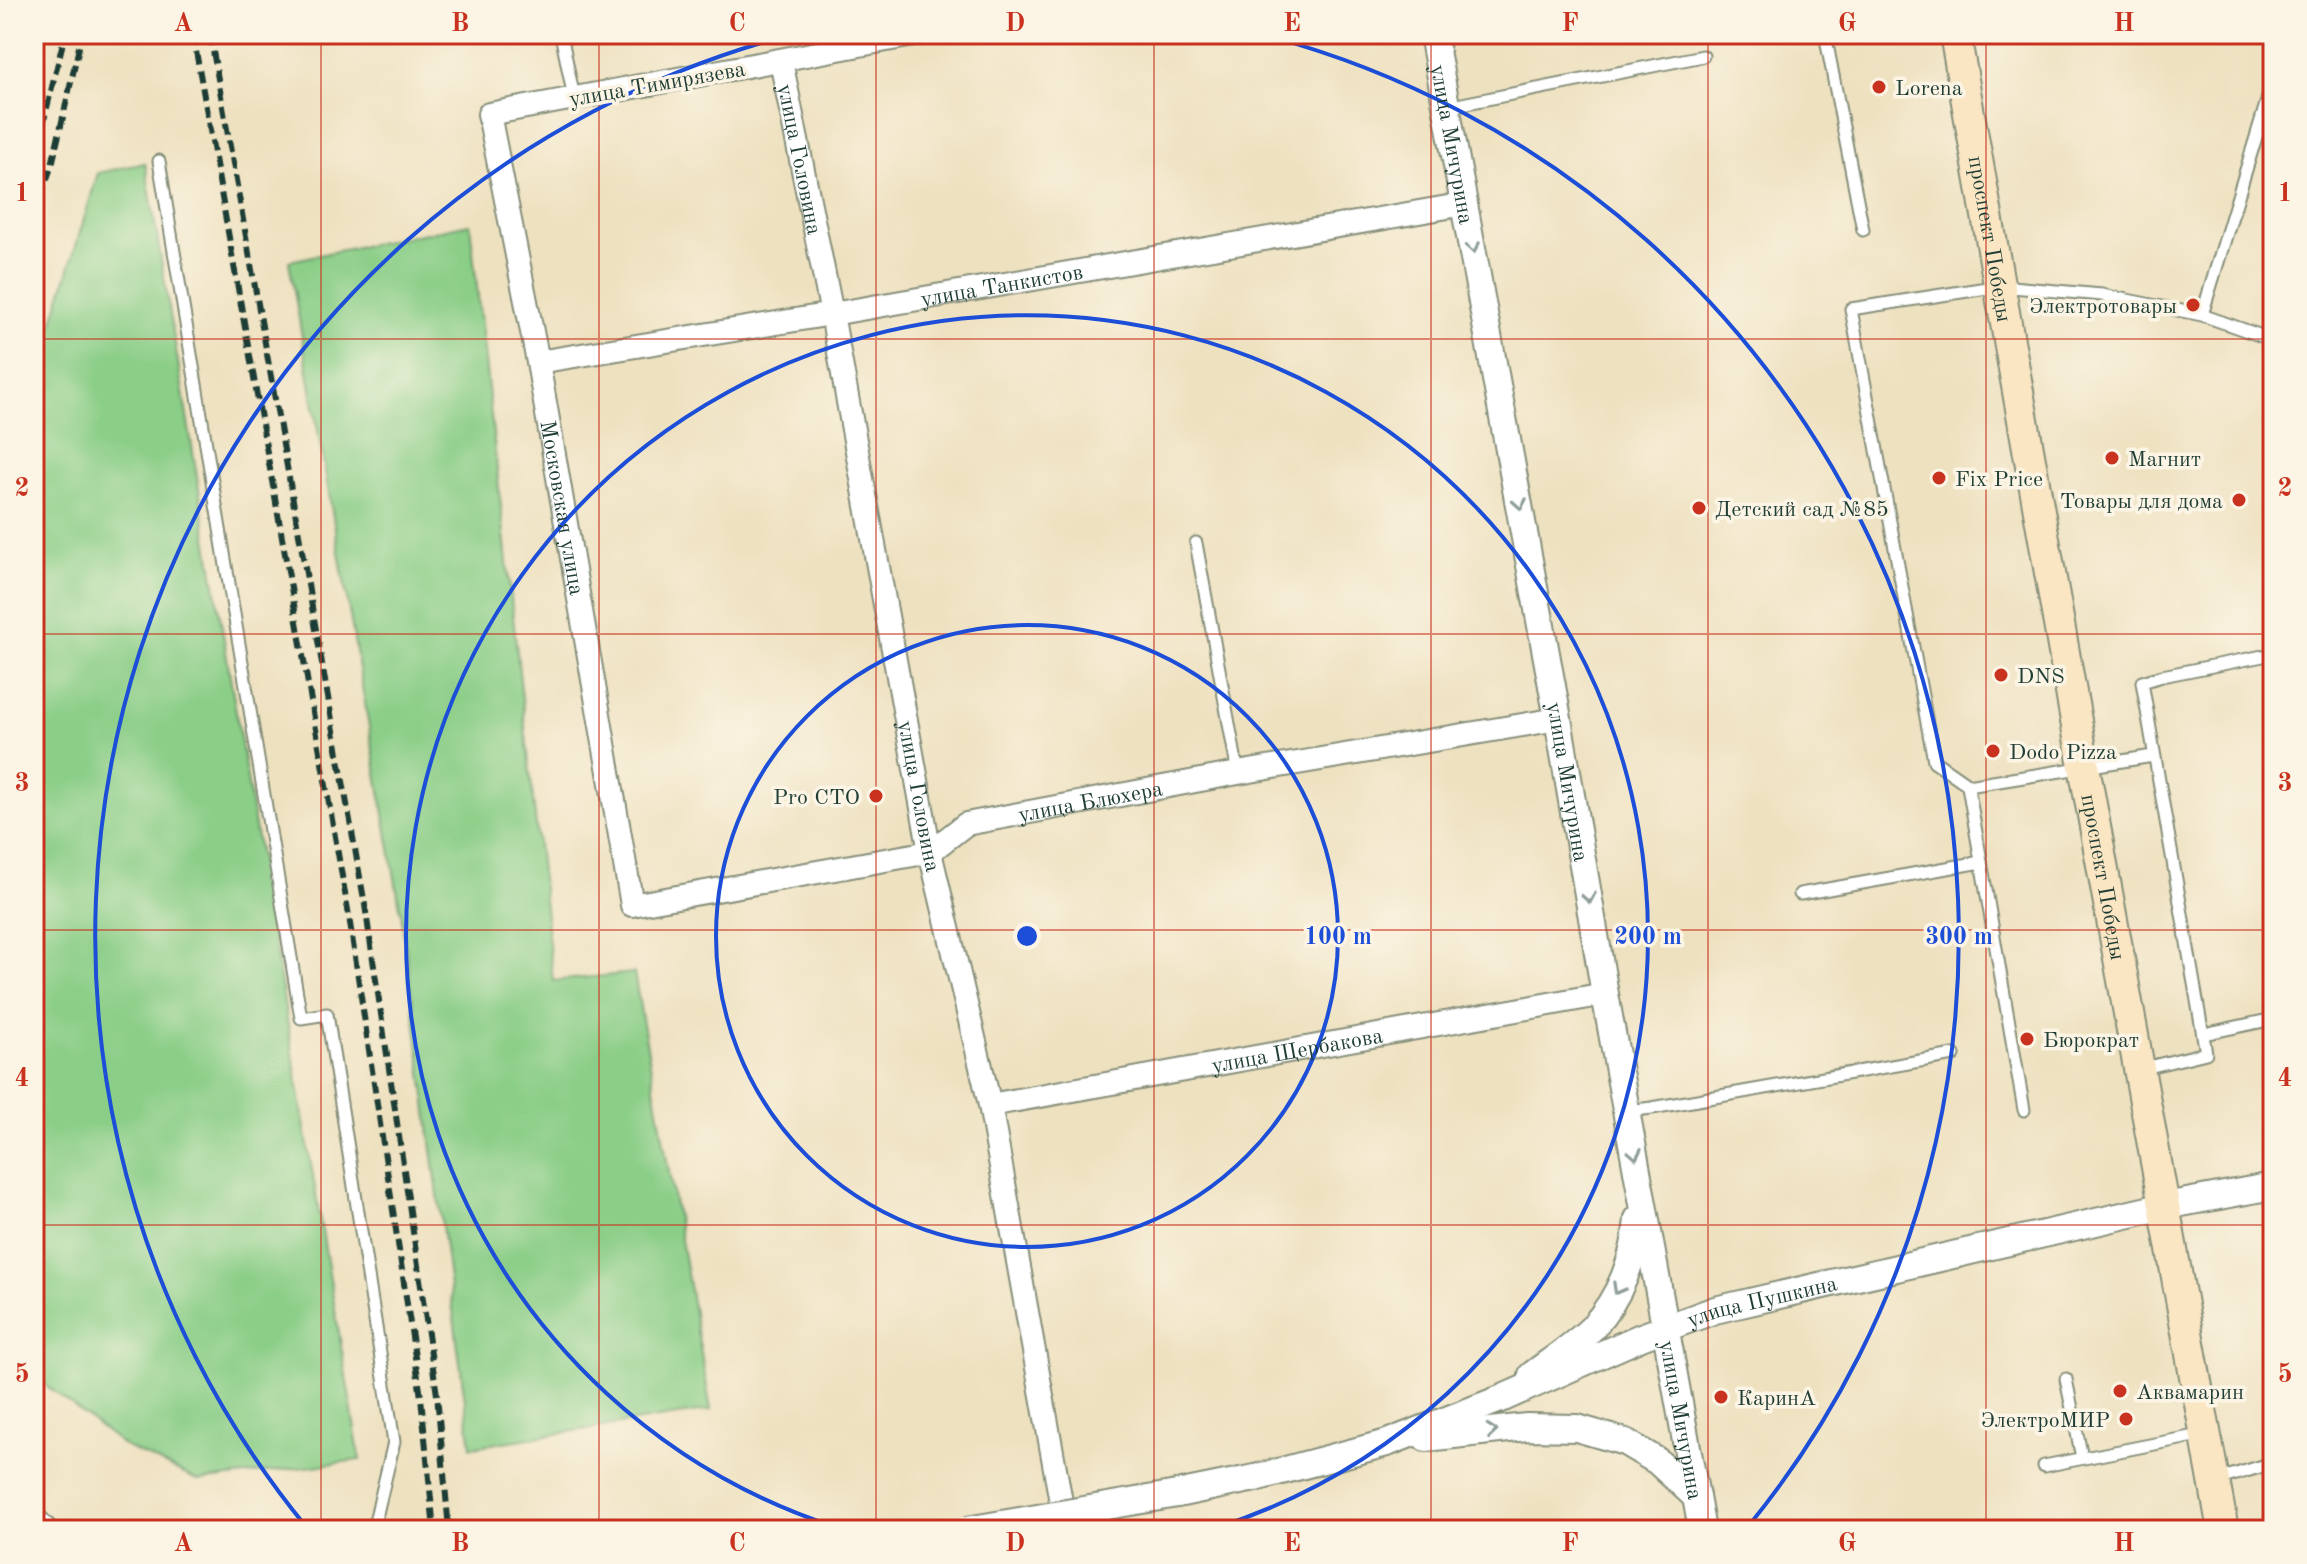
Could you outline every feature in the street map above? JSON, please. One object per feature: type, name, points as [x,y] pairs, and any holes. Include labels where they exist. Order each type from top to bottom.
[{"type":"main road","name":"проспект Победы","points":[[1955,34],[2223,1530]]},
{"type":"street","name":"улица Тимирязева","points":[[489,114],[919,34]]},
{"type":"street","name":"улица Мичурина","points":[[1433,34],[1702,1530]]},
{"type":"street","name":"улица Головина","points":[[781,61],[832,314],[930,852],[990,1105],[1066,1530]]},
{"type":"street","name":"Московская улица","points":[[489,114],[538,362],[632,905]]},
{"type":"street","name":"улица Танкистов","points":[[538,362],[1465,204]]},
{"type":"street","name":"улица Блюхера","points":[[632,905],[930,852],[966,824],[1238,773],[1558,719]]},
{"type":"street","name":"улица Щербакова","points":[[990,1105],[1605,994]]},
{"type":"street","name":"улица Пушкина","points":[[967,1530],[1177,1494],[1283,1471],[1387,1443],[1503,1398],[1664,1328],[1715,1310],[2165,1206],[2273,1186]]},
{"type":"street","points":[[1503,1398],[1592,1328],[1618,1291],[1632,1259],[1641,1187]]},
{"type":"street","points":[[1387,1443],[1527,1427],[1577,1428],[1625,1442],[1657,1461],[1696,1497]]},
{"type":"street","points":[[34,1518],[46,1530]]},
{"type":"lane","points":[[561,34],[574,98]]},
{"type":"lane","points":[[1825,34],[1863,230]]},
{"type":"lane","points":[[1447,107],[1703,56]]},
{"type":"lane","points":[[2202,315],[2273,81]]},
{"type":"lane","points":[[159,161],[301,1018],[327,1014],[363,1243],[394,1442],[373,1530]]},
{"type":"lane","points":[[2153,756],[1970,786],[1934,761],[1851,309],[2000,286],[2102,295],[2202,315],[2273,340]]},
{"type":"lane","points":[[1196,543],[1238,773]]},
{"type":"lane","points":[[2140,1069],[2206,1053],[2142,682],[2273,654]]},
{"type":"lane","points":[[1970,786],[2024,1110]]},
{"type":"lane","points":[[1800,894],[1981,862]]},
{"type":"lane","points":[[2204,1034],[2273,1019]]},
{"type":"lane","points":[[1627,1111],[1954,1055]]},
{"type":"lane","points":[[2066,1379],[2082,1458]]},
{"type":"lane","points":[[2044,1466],[2206,1434]]},
{"type":"lane","points":[[2214,1480],[2273,1463]]},
{"type":"green space","points":[[145,163],[360,1460],[199,1481],[124,1446],[34,1376],[34,384],[98,173]]},
{"type":"green space","points":[[470,224],[553,981],[634,973],[711,1410],[471,1447],[401,913],[289,261]]},
{"type":"railway","points":[[34,161],[65,34]]},
{"type":"railway","points":[[34,214],[52,165],[82,34]]},
{"type":"railway","points":[[193,34],[348,910],[421,1397],[434,1530]]},
{"type":"railway","points":[[210,34],[365,905],[437,1395],[449,1530]]},
{"type":"place","name":"Lorena","points":[[1879,87]]},
{"type":"place","name":"Электротовары","points":[[2193,305]]},
{"type":"place","name":"Магнит","points":[[2112,458]]},
{"type":"place","name":"Fix Price","points":[[1939,478]]},
{"type":"place","name":"Товары для дома","points":[[2239,500]]},
{"type":"place","name":"Детский сад №85","points":[[1699,508]]},
{"type":"place","name":"DNS","points":[[2001,675]]},
{"type":"place","name":"Dodo Pizza","points":[[1993,751]]},
{"type":"place","name":"Pro СТО","points":[[876,796]]},
{"type":"place","name":"Бюрократ","points":[[2027,1039]]},
{"type":"place","name":"Аквамарин","points":[[2120,1391]]},
{"type":"place","name":"КаринА","points":[[1721,1397]]},
{"type":"place","name":"ЭлектроМИР","points":[[2126,1419]]}]
